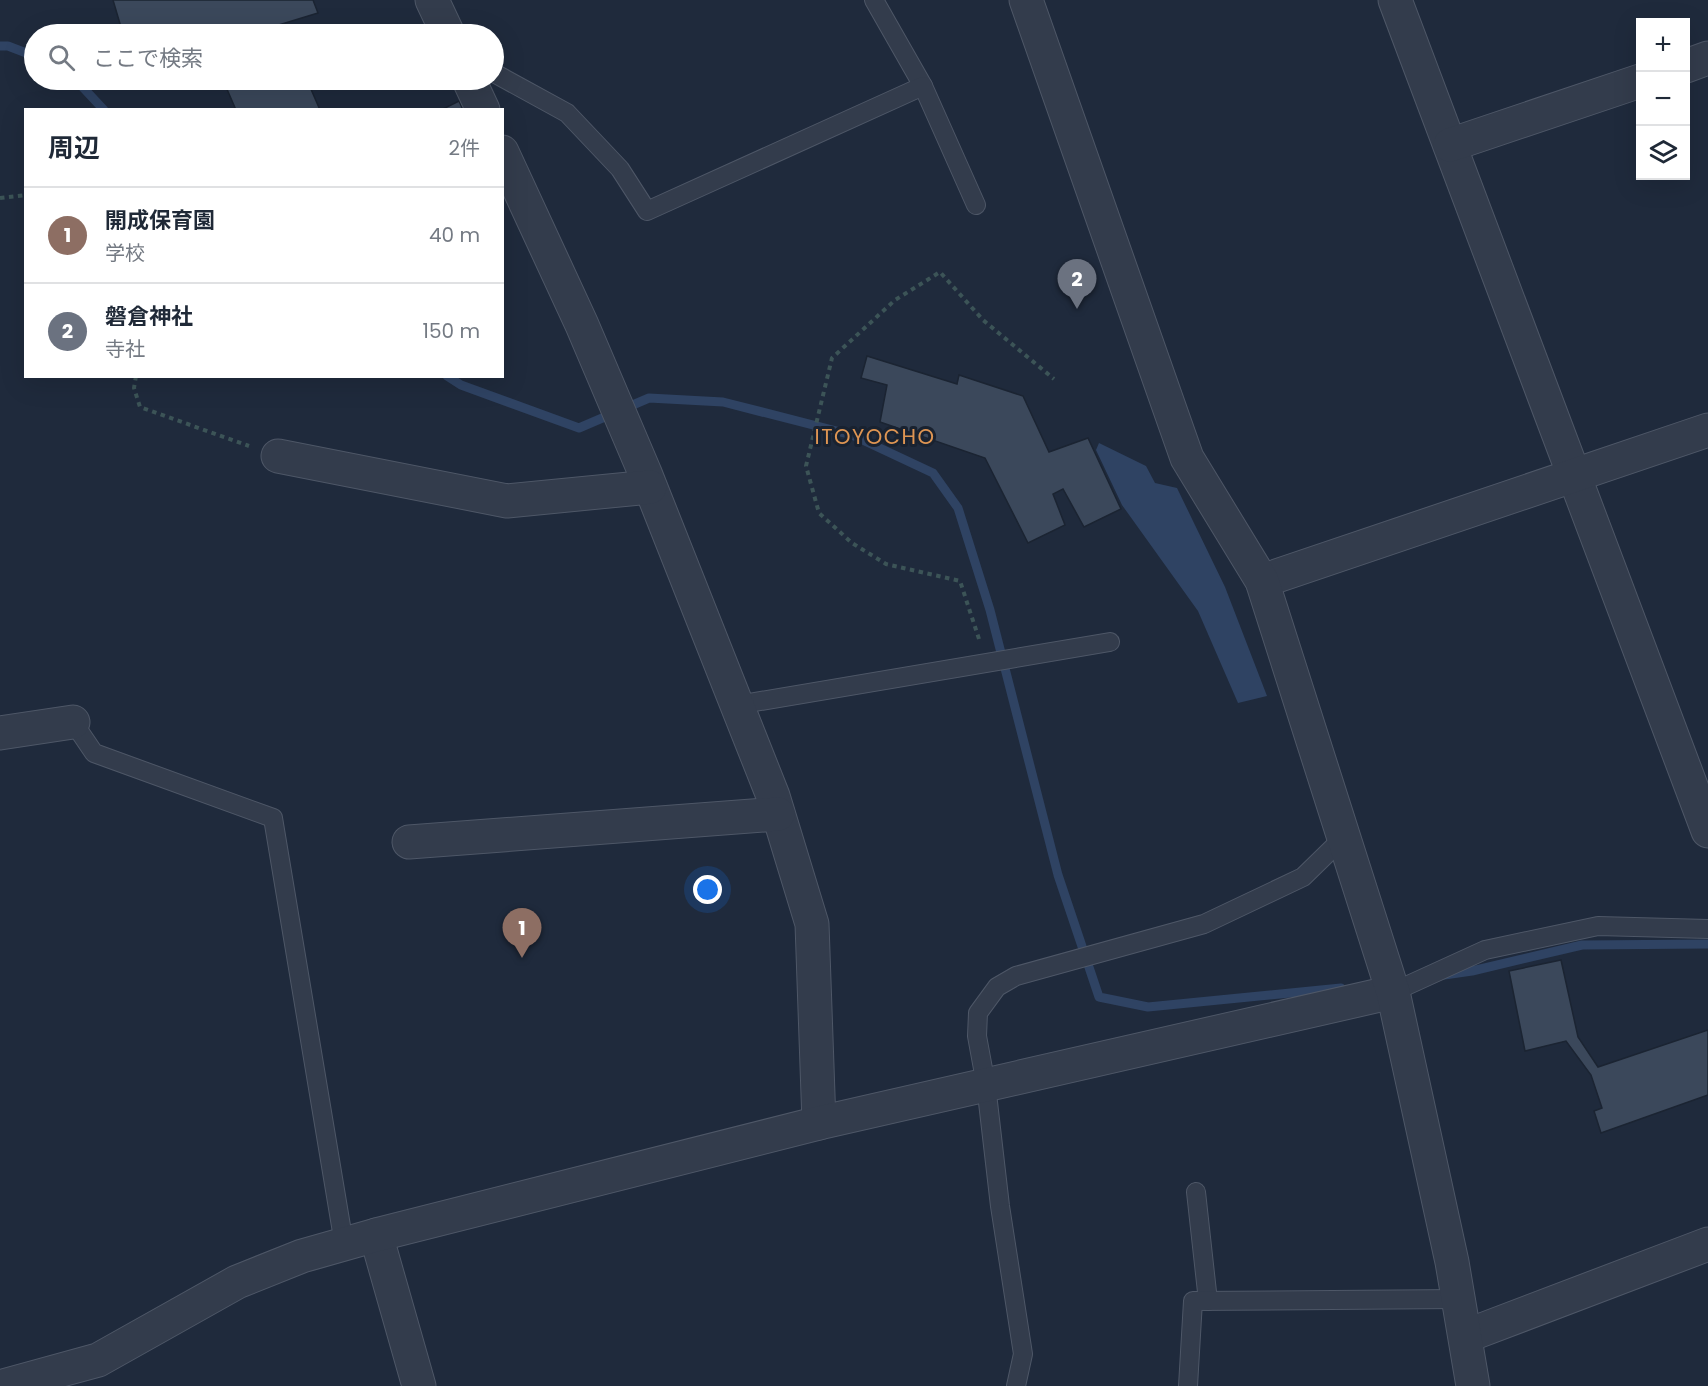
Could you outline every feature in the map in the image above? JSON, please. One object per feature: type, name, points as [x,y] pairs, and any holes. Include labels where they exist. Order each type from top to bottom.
[{"type":"street","points":[[432,0],[443,24]]},
{"type":"street","points":[[1026,0],[1187,458],[1262,581],[1393,992],[1459,1299],[1473,1386]]},
{"type":"street","points":[[1395,0],[1708,831]]},
{"type":"street","points":[[1690,65],[1708,58]]},
{"type":"street","points":[[1450,145],[1636,83]]},
{"type":"street","points":[[474,90],[482,108]]},
{"type":"street","points":[[504,156],[582,325],[650,487],[778,814],[812,924],[819,1123]]},
{"type":"street","points":[[1262,581],[1708,430]]},
{"type":"street","points":[[278,456],[507,501],[650,487]]},
{"type":"street","points":[[0,733],[73,722]]},
{"type":"street","points":[[409,842],[778,814]]},
{"type":"street","points":[[3,1386],[98,1360],[237,1282],[344,1244],[819,1123],[1393,992]]},
{"type":"street","points":[[376,1235],[418,1386]]},
{"type":"street","points":[[1466,1336],[1708,1244]]},
{"type":"lane","points":[[874,0],[923,86],[976,205]]},
{"type":"lane","points":[[504,78],[567,112],[620,169],[647,211],[923,86]]},
{"type":"lane","points":[[737,705],[1110,642]]},
{"type":"lane","points":[[73,722],[94,753],[273,818],[344,1244]]},
{"type":"lane","points":[[1016,1386],[1023,1354],[1000,1206],[986,1085],[977,1036],[978,1012],[997,987],[1016,975],[1204,924],[1303,877],[1344,837]]},
{"type":"lane","points":[[1393,992],[1485,950],[1598,926],[1708,929]]},
{"type":"lane","points":[[1196,1192],[1208,1301]]},
{"type":"lane","points":[[1188,1386],[1193,1301],[1459,1299]]},
{"type":"path","points":[[0,198],[24,195]]},
{"type":"path","points":[[987,663],[960,581],[886,564],[852,543],[819,513],[806,466],[832,358],[895,300],[940,272],[983,320],[1054,379]]},
{"type":"path","points":[[136,378],[134,388],[140,407],[278,456]]},
{"type":"water","points":[[1099,443],[1146,466],[1155,483],[1177,488],[1225,587],[1267,696],[1238,703],[1198,611],[1122,505],[1096,450]]},
{"type":"building","points":[[113,0],[313,0],[318,13],[282,24],[120,24]]},
{"type":"building","points":[[227,90],[311,90],[319,108],[235,108]]},
{"type":"building","points":[[459,101],[462,108],[445,108]]},
{"type":"building","points":[[867,356],[957,384],[959,375],[1023,396],[1049,452],[1088,438],[1121,509],[1084,527],[1063,489],[1053,494],[1065,525],[1028,543],[985,458],[880,422],[887,385],[861,378]]},
{"type":"building","points":[[1561,960],[1578,1037],[1598,1067],[1708,1030],[1708,1095],[1601,1133],[1594,1111],[1602,1108],[1591,1075],[1566,1041],[1525,1051],[1509,971]]},
{"type":"waterway","points":[[0,46],[8,46],[24,52]]},
{"type":"waterway","points":[[85,90],[102,108]]},
{"type":"waterway","points":[[450,378],[461,385],[579,428],[649,398],[723,402],[852,435],[933,473],[958,508],[990,610],[1058,875],[1099,997],[1148,1007],[1341,988]]},
{"type":"waterway","points":[[1444,975],[1472,971],[1582,945],[1708,944]]},
{"type":"place","name":"磐倉神社","points":[[1077,309]]},
{"type":"place","name":"開成保育園","points":[[522,958]]},
{"type":"district","name":"ITOYOCHO","points":[[875,436]]}]
